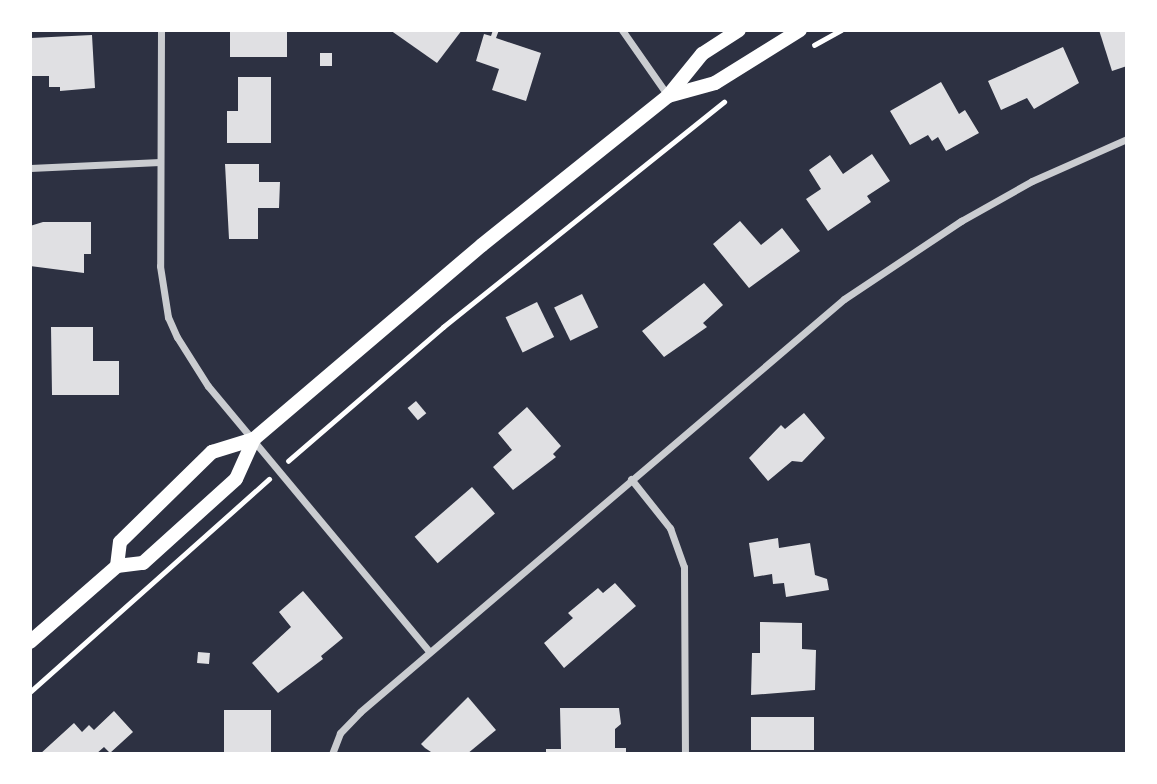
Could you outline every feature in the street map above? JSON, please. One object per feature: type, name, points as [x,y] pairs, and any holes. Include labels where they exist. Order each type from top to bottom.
[{"type":"main road","points":[[117,566],[120,542],[212,453],[254,439],[482,245],[668,96],[702,54],[739,30]]},
{"type":"main road","points":[[668,96],[715,83],[800,30]]},
{"type":"main road","points":[[30,642],[117,566],[143,563],[236,479],[254,439]]},
{"type":"street","points":[[161,30],[160,266],[168,317],[193,366],[429,651]]},
{"type":"street","points":[[622,30],[668,96]]},
{"type":"street","points":[[332,754],[340,733],[429,651],[766,361],[899,260],[1032,181],[1127,139]]},
{"type":"street","points":[[30,168],[160,162]]},
{"type":"street","points":[[631,479],[670,528],[684,567],[685,754]]},
{"type":"path","points":[[811,46],[841,30]]},
{"type":"path","points":[[30,692],[422,345],[734,95]]},
{"type":"building","points":[[230,30],[287,30],[287,57],[230,57]]},
{"type":"building","points":[[390,30],[462,30],[437,63]]},
{"type":"building","points":[[493,30],[499,30],[496,38],[541,53],[526,101],[492,90],[499,69],[476,61],[484,34],[491,36]]},
{"type":"building","points":[[1099,30],[1127,30],[1127,66],[1112,71]]},
{"type":"building","points":[[92,35],[95,88],[60,91],[60,87],[49,87],[49,76],[30,76],[31,38]]},
{"type":"building","points":[[1063,47],[1079,83],[1034,109],[1027,98],[1001,110],[988,81]]},
{"type":"building","points":[[320,53],[332,53],[332,66],[320,66]]},
{"type":"building","points":[[238,77],[271,77],[271,143],[227,143],[227,111],[238,111]]},
{"type":"building","points":[[941,82],[959,114],[965,110],[979,133],[946,151],[938,137],[932,141],[928,135],[910,145],[890,111]]},
{"type":"building","points":[[872,154],[890,181],[867,196],[871,202],[828,231],[806,199],[821,189],[809,170],[830,155],[843,174]]},
{"type":"building","points":[[225,164],[259,164],[259,182],[280,182],[279,208],[258,208],[258,239],[229,239]]},
{"type":"building","points":[[740,221],[761,245],[782,228],[800,251],[749,288],[713,244]]},
{"type":"building","points":[[43,222],[91,222],[91,254],[84,254],[84,273],[30,266],[30,226]]},
{"type":"building","points":[[704,283],[723,305],[703,323],[707,327],[664,357],[642,331]]},
{"type":"building","points":[[582,294],[598,327],[570,341],[554,308]]},
{"type":"building","points":[[537,302],[554,337],[523,352],[506,317]]},
{"type":"building","points":[[51,327],[93,327],[93,361],[119,361],[119,395],[52,395]]},
{"type":"building","points":[[416,401],[426,413],[418,420],[408,408]]},
{"type":"building","points":[[527,407],[561,446],[553,454],[556,457],[513,490],[493,467],[512,450],[498,433]]},
{"type":"building","points":[[804,413],[825,438],[802,462],[792,461],[768,481],[749,458],[781,425],[785,429]]},
{"type":"building","points":[[472,487],[495,513],[438,563],[415,537]]},
{"type":"building","points":[[778,538],[779,548],[810,543],[815,575],[827,579],[829,590],[786,597],[784,583],[773,584],[772,574],[754,577],[749,543]]},
{"type":"building","points":[[615,583],[636,606],[564,668],[544,643],[573,618],[568,613],[598,588],[603,593]]},
{"type":"building","points":[[303,591],[343,638],[321,656],[323,659],[278,693],[252,663],[291,627],[279,612]]},
{"type":"building","points":[[760,622],[802,623],[802,649],[816,650],[815,690],[751,695],[752,653],[760,653]]},
{"type":"building","points":[[198,652],[210,653],[209,664],[197,663]]},
{"type":"building","points":[[468,697],[496,730],[467,754],[434,754],[425,748],[421,744]]},
{"type":"building","points":[[560,708],[619,708],[621,724],[615,729],[615,748],[626,748],[626,754],[546,754],[546,749],[561,749]]},
{"type":"building","points":[[224,710],[271,710],[271,754],[224,754]]},
{"type":"building","points":[[114,711],[133,732],[110,753],[104,747],[96,754],[40,754],[74,723],[82,732],[89,725],[94,730]]},
{"type":"building","points":[[751,717],[814,717],[814,750],[751,750]]}]
